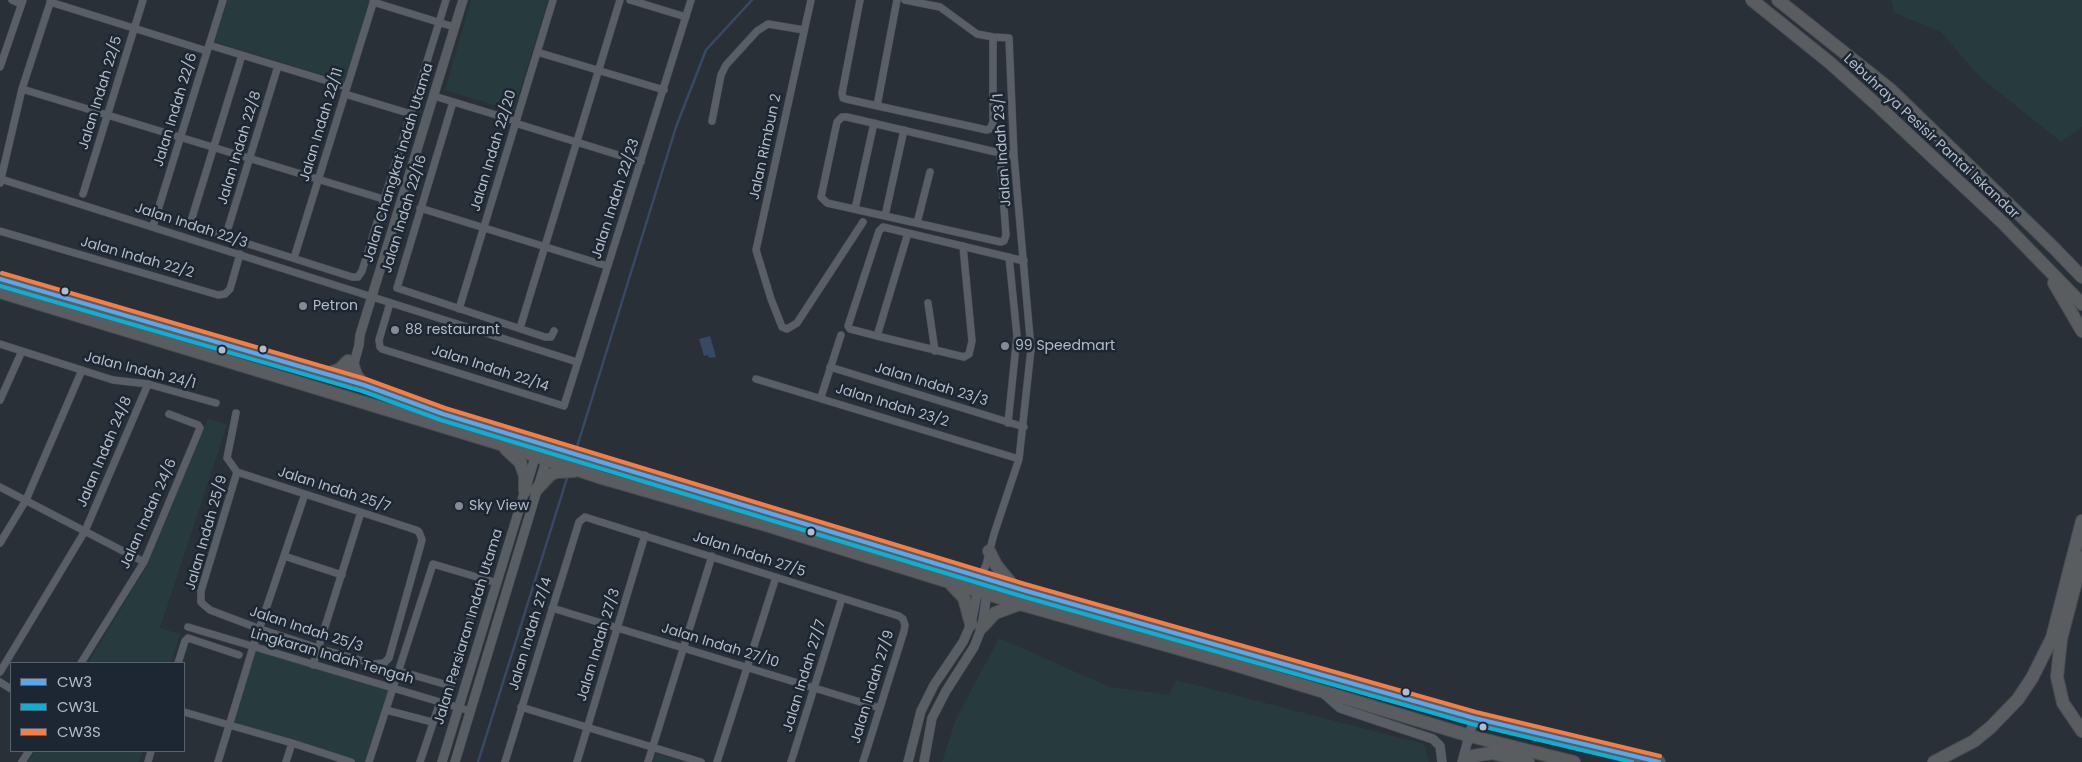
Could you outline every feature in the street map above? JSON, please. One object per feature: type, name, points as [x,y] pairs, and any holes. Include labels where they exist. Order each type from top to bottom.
[{"type":"highway","name":"Lebuhraya Pesisir Pantai Iskandar","points":[[1752,0],[1829,62],[1877,105],[2045,265],[2082,304]]},
{"type":"highway","name":"Lebuhraya Pesisir Pantai Iskandar","points":[[1778,0],[1891,90],[2082,277]]},
{"type":"highway","points":[[2045,265],[2082,331]]},
{"type":"highway","points":[[0,279],[364,385],[443,414],[985,579],[1474,718],[1659,762]]},
{"type":"highway","points":[[0,292],[497,444],[541,458],[558,468],[580,470],[1020,604],[1222,660],[1470,736],[1574,762]]},
{"type":"highway","points":[[327,374],[351,364],[364,385]]},
{"type":"highway","points":[[321,391],[345,381]]},
{"type":"highway","points":[[345,381],[356,401]]},
{"type":"highway","points":[[497,444],[513,454],[520,462],[531,491],[558,468]]},
{"type":"highway","points":[[1934,762],[1960,749],[1991,727],[2018,699],[2032,678],[2052,638],[2082,521]]},
{"type":"highway","points":[[989,551],[996,564],[1014,587]]},
{"type":"highway","points":[[2082,558],[2061,639],[2057,677],[2063,703],[2082,731]]},
{"type":"highway","points":[[945,580],[964,598],[977,626],[995,613],[1020,604]]},
{"type":"highway","points":[[1466,762],[1472,756],[1492,753],[1528,762]]},
{"type":"main road","name":"Jalan Changkat Indah Utama","points":[[345,381],[351,364],[353,344],[360,334],[372,298],[463,0]]},
{"type":"main road","name":"Jalan Persiaran Indah Utama","points":[[455,762],[544,445]]},
{"type":"main road","name":"Jalan Persiaran Indah Utama","points":[[442,762],[497,583],[531,491]]},
{"type":"main road","points":[[924,762],[932,718],[946,691],[974,647],[985,579]]},
{"type":"main road","points":[[908,762],[921,711],[934,685],[963,642],[977,626]]},
{"type":"main road","points":[[1320,690],[1340,708],[1380,723],[1416,732],[1433,739],[1440,746],[1442,762]]},
{"type":"main road","points":[[1462,762],[1474,718]]},
{"type":"street","points":[[0,67],[22,2],[12,0]]},
{"type":"street","name":"Jalan Indah 22/5","points":[[83,194],[143,0]]},
{"type":"street","name":"Jalan Indah 22/6","points":[[153,226],[222,0]]},
{"type":"street","points":[[242,55],[191,224],[195,228],[225,238],[352,277],[358,277],[362,270],[446,0]]},
{"type":"street","name":"Jalan Indah 22/20","points":[[459,309],[553,0]]},
{"type":"street","points":[[520,328],[620,0]]},
{"type":"street","points":[[630,0],[686,17]]},
{"type":"street","name":"Jalan Indah 22/23","points":[[564,406],[691,0]]},
{"type":"street","name":"Jalan Rimbun 2","points":[[811,0],[756,250],[770,299],[782,327],[787,329],[797,323],[863,222]]},
{"type":"street","points":[[860,0],[842,96],[846,99],[877,106],[987,130],[990,129],[993,122],[993,37],[977,34],[940,7],[905,0]]},
{"type":"street","points":[[877,106],[897,0]]},
{"type":"street","points":[[1,182],[22,89],[50,1],[134,28],[278,66],[411,114]]},
{"type":"street","points":[[373,1],[454,27]]},
{"type":"street","name":"Jalan Indah 22/11","points":[[294,258],[373,1]]},
{"type":"street","points":[[712,121],[721,75],[726,65],[757,31],[768,24],[804,30]]},
{"type":"street","name":"Jalan Indah 23/1","points":[[985,579],[989,551],[1019,459],[1024,427],[1031,349],[1014,156],[1008,38],[993,37]]},
{"type":"street","points":[[537,52],[664,90]]},
{"type":"street","name":"Jalan Indah 22/8","points":[[225,238],[278,66]]},
{"type":"street","points":[[22,89],[383,199]]},
{"type":"street","points":[[434,96],[641,162]]},
{"type":"street","name":"Jalan Indah 22/16","points":[[453,102],[397,288],[545,337],[551,337],[554,331]]},
{"type":"street","points":[[1000,152],[1006,235],[1004,241],[855,209],[824,201],[821,197],[839,119],[846,117],[1000,152],[1014,156]]},
{"type":"street","points":[[855,209],[874,123]]},
{"type":"street","points":[[885,216],[904,130]]},
{"type":"street","points":[[917,223],[930,172]]},
{"type":"street","name":"Jalan Indah 22/3","points":[[1,182],[153,226],[390,304],[578,362]]},
{"type":"street","points":[[420,208],[607,266]]},
{"type":"street","points":[[963,246],[972,341],[969,354],[964,357],[935,351],[850,329],[848,326],[878,231],[883,227],[963,246],[1009,258],[1024,261]]},
{"type":"street","name":"Jalan Indah 22/2","points":[[0,231],[218,295],[225,294],[230,289],[240,254]]},
{"type":"street","points":[[877,336],[908,233]]},
{"type":"street","points":[[1008,423],[1017,336],[1009,258]]},
{"type":"street","points":[[928,302],[935,351]]},
{"type":"street","name":"Jalan Indah 22/14","points":[[390,304],[379,340],[380,347],[564,406]]},
{"type":"street","points":[[821,397],[841,336]]},
{"type":"street","name":"Jalan Indah 24/1","points":[[0,344],[114,380],[148,384],[216,403]]},
{"type":"street","points":[[0,400],[22,351]]},
{"type":"street","name":"Jalan Indah 23/3","points":[[830,367],[1024,427]]},
{"type":"street","points":[[0,544],[26,500],[82,370]]},
{"type":"street","name":"Jalan Indah 23/2","points":[[756,379],[821,397],[1019,459]]},
{"type":"street","name":"Jalan Indah 24/8","points":[[0,672],[85,531],[148,384]]},
{"type":"street","points":[[236,413],[227,458],[237,472]]},
{"type":"street","name":"Jalan Indah 24/6","points":[[82,662],[144,562],[200,428],[198,425],[169,414]]},
{"type":"street","name":"Jalan Indah 25/7","points":[[237,472],[416,530],[421,536],[422,540],[389,658],[379,665]]},
{"type":"street","name":"Jalan Indah 25/9","points":[[201,602],[201,591],[237,472]]},
{"type":"street","points":[[0,487],[144,562]]},
{"type":"street","points":[[218,762],[253,647],[305,494]]},
{"type":"street","points":[[313,665],[361,512]]},
{"type":"street","name":"Jalan Indah 27/5","points":[[586,517],[899,616],[903,619]]},
{"type":"street","name":"Jalan Indah 27/4","points":[[505,762],[579,522],[586,517]]},
{"type":"street","name":"Jalan Indah 27/3","points":[[577,762],[645,536]]},
{"type":"street","points":[[284,556],[342,575]]},
{"type":"street","points":[[648,762],[712,556]]},
{"type":"street","points":[[369,762],[433,564],[497,583]]},
{"type":"street","points":[[717,762],[776,577]]},
{"type":"street","points":[[420,762],[432,722],[451,686],[482,579]]},
{"type":"street","name":"Jalan Indah 27/7","points":[[791,762],[842,598]]},
{"type":"street","name":"Jalan Indah 25/3","points":[[201,602],[210,610],[260,629],[379,665]]},
{"type":"street","name":"Jalan Indah 27/10","points":[[552,608],[880,708]]},
{"type":"street","name":"Jalan Indah 27/9","points":[[863,762],[904,631],[903,619]]},
{"type":"street","name":"Lingkaran Indah Tengah","points":[[188,627],[470,711]]},
{"type":"street","points":[[178,662],[185,641],[188,638],[239,655]]},
{"type":"street","points":[[399,671],[451,686]]},
{"type":"street","points":[[521,707],[701,762]]},
{"type":"street","points":[[386,710],[432,722]]},
{"type":"street","points":[[185,712],[351,762]]},
{"type":"street","points":[[286,762],[292,743]]},
{"type":"green space","points":[[227,0],[370,0],[345,82],[215,42]]},
{"type":"green space","points":[[471,0],[548,0],[514,111],[445,90]]},
{"type":"green space","points":[[1891,0],[2082,0],[2082,127],[2061,142],[1980,77],[1941,32],[1895,13]]},
{"type":"green space","points":[[208,418],[227,425],[160,628],[180,634],[171,662],[89,662],[148,564]]},
{"type":"green space","points":[[999,638],[1110,687],[1169,695],[1176,680],[1424,744],[1429,762],[942,762],[956,719]]},
{"type":"green space","points":[[253,647],[393,688],[369,762],[355,762],[229,724]]},
{"type":"green space","points":[[34,752],[143,752],[139,762],[28,762]]},
{"type":"green space","points":[[656,753],[686,762],[653,762]]},
{"type":"water","points":[[710,336],[716,357],[709,358],[708,355],[704,356],[699,339]]},
{"type":"waterway","points":[[576,450],[676,127],[706,50],[752,0]]},
{"type":"waterway","points":[[478,762],[568,475]]},
{"type":"transit line","name":"CW3S","points":[[2,273],[366,379],[445,408],[1025,584],[1476,712],[1660,756]]},
{"type":"transit line","name":"CW3","points":[[0,279],[364,385],[443,414],[1023,590],[1474,718],[1659,762]]},
{"type":"transit line","name":"CW3L","points":[[0,286],[362,391],[441,420],[1021,596],[1472,724],[1632,762]]},
{"type":"place","name":"Petron","points":[[303,306]]},
{"type":"place","name":"88 restaurant","points":[[395,330]]},
{"type":"place","name":"99 Speedmart","points":[[1005,346]]},
{"type":"place","name":"Sky View","points":[[459,506]]}]
